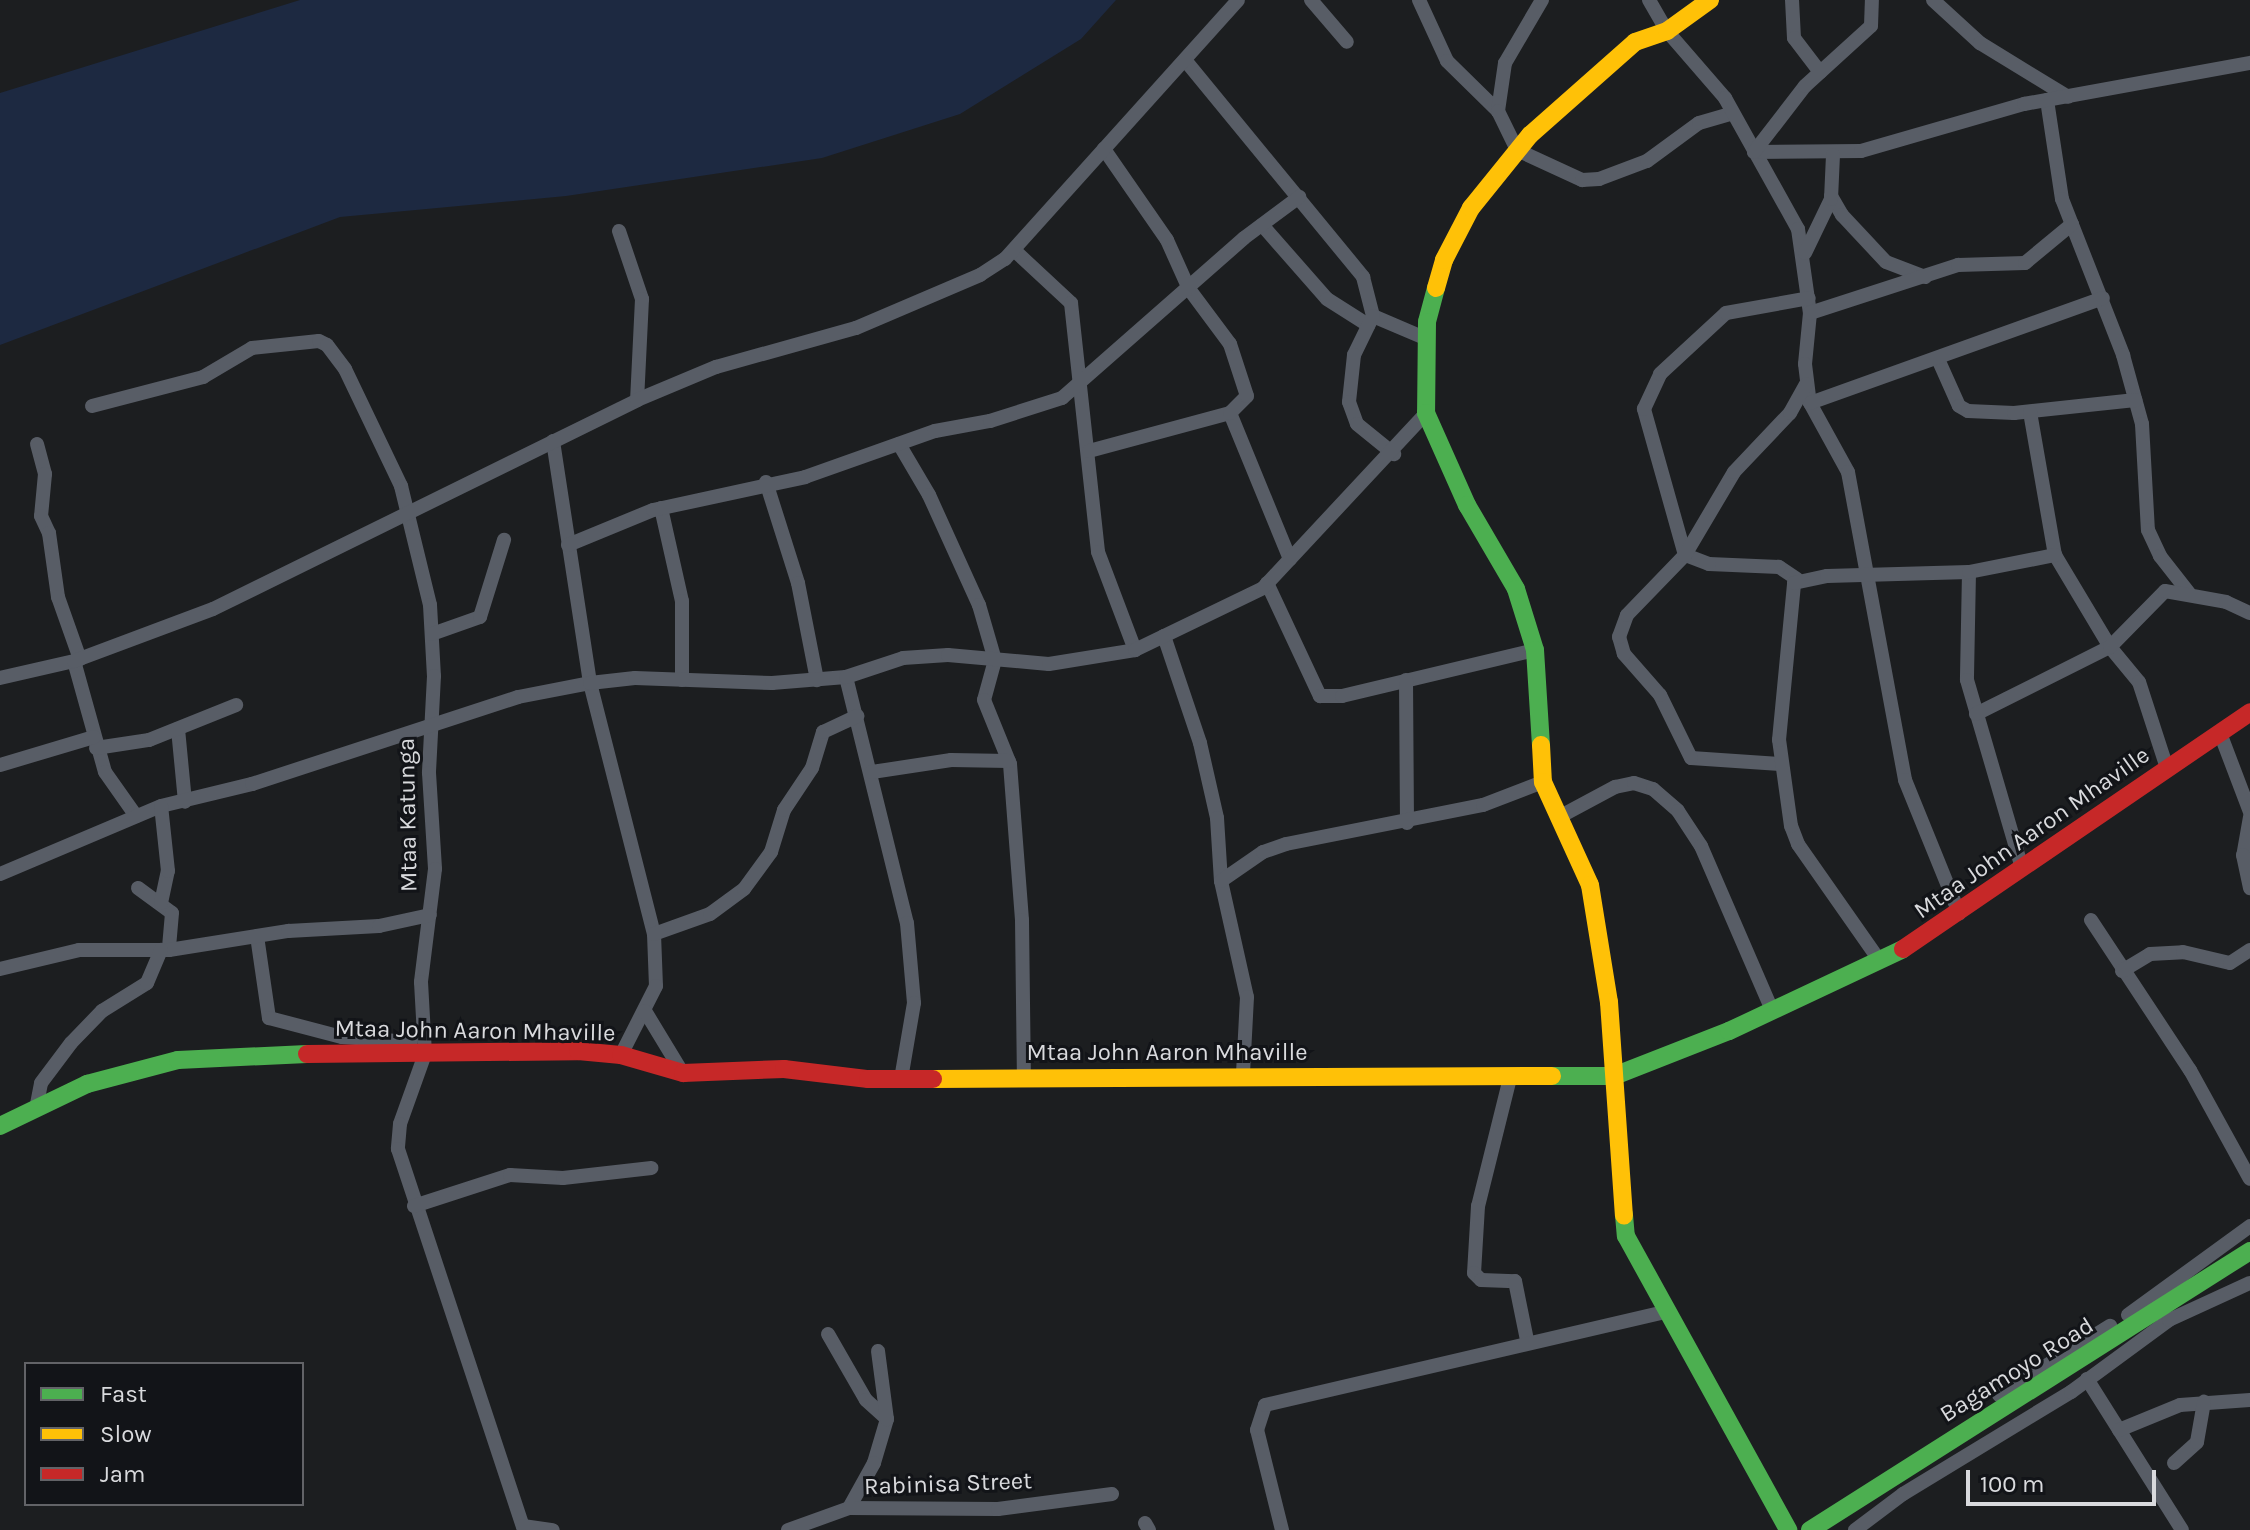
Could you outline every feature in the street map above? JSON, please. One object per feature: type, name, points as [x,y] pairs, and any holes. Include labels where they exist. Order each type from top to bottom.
[{"type":"main road","points":[[1710,0],[1667,31],[1635,42],[1517,150],[1471,208],[1444,260],[1427,339],[1426,413],[1467,505],[1516,589],[1535,650],[1543,782],[1590,885],[1609,1002],[1626,1236],[1783,1529]]},
{"type":"main road","name":"Mtaa John Aaron Mhaville","points":[[0,1126],[87,1084],[178,1060],[425,1048],[621,1055],[683,1073],[784,1069],[901,1079],[1243,1074],[1510,1078],[1614,1076],[1670,1057],[1877,957],[1925,938],[2021,865],[2250,712]]},
{"type":"main road","name":"Bagamoyo Road","points":[[1810,1530],[2250,1251]]},
{"type":"street","points":[[0,678],[77,660],[213,609],[409,517],[637,400],[716,367],[856,328],[980,275],[1014,250],[1238,0]]},
{"type":"street","points":[[1311,0],[1347,42]]},
{"type":"street","points":[[1419,0],[1447,61],[1498,111],[1517,150],[1582,180],[1599,179],[1647,161],[1699,123],[1733,113]]},
{"type":"street","points":[[1498,111],[1505,63],[1542,0]]},
{"type":"street","points":[[1649,0],[1667,31],[1733,113],[1798,229],[1805,253],[1809,306],[1806,384],[1810,403],[1848,472],[1905,780],[1959,913]]},
{"type":"street","points":[[1754,152],[1820,72],[1871,26],[1872,0]]},
{"type":"street","points":[[1933,0],[1980,43],[2068,97]]},
{"type":"street","points":[[1791,1],[1794,38],[1820,72]]},
{"type":"street","points":[[1185,60],[1363,277],[1371,321],[1354,355],[1349,402],[1357,424],[1394,454]]},
{"type":"street","points":[[1754,152],[1833,155],[1905,141],[2047,100],[2250,63]]},
{"type":"street","points":[[2047,100],[2057,183],[2103,298],[2143,433],[2148,530],[2160,556],[2189,593]]},
{"type":"street","points":[[1089,451],[1230,413],[1247,396],[1244,374],[1217,322],[1189,289],[1167,240],[1104,149]]},
{"type":"street","points":[[1805,253],[1831,196],[1833,155]]},
{"type":"street","points":[[1831,196],[1842,215],[1886,262],[1925,277]]},
{"type":"street","points":[[568,545],[661,508],[834,469],[899,444],[1033,409],[1083,384],[1262,225],[1299,197]]},
{"type":"street","points":[[1685,555],[1646,427],[1650,390],[1726,313],[1809,306],[1925,277],[1958,265],[2025,263],[2072,224]]},
{"type":"street","points":[[1262,225],[1327,299],[1371,321],[1427,339]]},
{"type":"street","points":[[619,231],[642,299],[637,400]]},
{"type":"street","points":[[1014,250],[1071,303],[1083,384],[1098,552],[1135,650]]},
{"type":"street","points":[[1810,403],[2103,298]]},
{"type":"street","name":"Mtaa Katunga","points":[[92,406],[203,377],[252,348],[319,341],[345,369],[367,409],[409,517],[432,634],[428,725],[435,869],[421,982],[425,1048],[400,1124],[398,1149],[414,1206],[524,1528]]},
{"type":"street","points":[[1938,359],[1962,409],[2030,412],[2135,400]]},
{"type":"street","points":[[1780,764],[1691,758],[1660,695],[1624,654],[1619,637],[1627,615],[1685,555],[1734,472],[1790,413],[1806,384]]},
{"type":"street","points":[[2030,412],[2055,555],[2110,647],[2139,682],[2167,768]]},
{"type":"street","points":[[1230,413],[1290,559]]},
{"type":"street","points":[[0,874],[161,806],[185,802],[518,697],[590,683],[817,680],[846,677],[903,658],[1049,664],[1135,650],[1251,596],[1267,583],[1394,454],[1426,413]]},
{"type":"street","points":[[553,441],[590,683],[654,934],[656,986],[621,1055]]},
{"type":"street","points":[[37,444],[45,474],[40,509],[49,533],[58,597],[77,660],[95,742],[109,779],[136,816]]},
{"type":"street","points":[[899,444],[929,495],[979,605],[995,660],[984,700],[1009,761],[1022,920],[1024,1078]]},
{"type":"street","points":[[766,482],[798,583],[817,680]]},
{"type":"street","points":[[661,508],[682,601],[682,680]]},
{"type":"street","points":[[432,634],[480,617],[504,540]]},
{"type":"street","points":[[1685,555],[1709,564],[1779,567],[1797,579],[1969,572],[2055,555]]},
{"type":"street","points":[[1969,572],[1966,668],[1976,714],[2021,865]]},
{"type":"street","points":[[1797,579],[1780,764],[1798,844],[1877,957]]},
{"type":"street","points":[[1267,583],[1320,696],[1535,650]]},
{"type":"street","points":[[1976,714],[2110,647],[2155,596],[2165,591],[2189,593],[2250,613]]},
{"type":"street","points":[[1164,636],[1208,771],[1221,881],[1244,966],[1243,1074]]},
{"type":"street","points":[[846,677],[907,923],[914,1003],[901,1079]]},
{"type":"street","points":[[1406,680],[1407,823]]},
{"type":"street","points":[[0,765],[95,742],[149,740],[236,705]]},
{"type":"street","points":[[654,934],[710,914],[744,889],[771,852],[784,810],[812,768],[823,732],[857,716]]},
{"type":"street","points":[[178,729],[185,802]]},
{"type":"street","points":[[2220,733],[2250,814],[2243,855],[2250,886]]},
{"type":"street","points":[[872,772],[951,760],[1009,761]]},
{"type":"street","points":[[1221,881],[1263,852],[1286,844],[1407,823],[1483,805],[1543,782]]},
{"type":"street","points":[[1559,817],[1634,783],[1653,789],[1678,811],[1701,846],[1772,1010]]},
{"type":"street","points":[[161,806],[168,871],[161,903]]},
{"type":"street","points":[[36,1109],[41,1083],[71,1043],[102,1011],[147,983],[165,950],[172,913],[138,888]]},
{"type":"street","points":[[0,969],[79,950],[165,950],[257,936],[379,926],[430,915]]},
{"type":"street","points":[[2091,920],[2190,1070],[2250,1179]]},
{"type":"street","points":[[257,936],[269,1018],[342,1037],[425,1048]]},
{"type":"street","points":[[2122,971],[2150,954],[2183,952],[2230,963],[2250,950]]},
{"type":"street","points":[[645,1011],[683,1073]]},
{"type":"street","points":[[1510,1078],[1478,1206],[1474,1273],[1481,1280],[1515,1281],[1527,1340]]},
{"type":"street","points":[[414,1206],[510,1175],[563,1178],[651,1168]]},
{"type":"street","points":[[1783,1529],[1825,1510],[2121,1319],[2250,1226]]},
{"type":"street","points":[[1855,1530],[1903,1494],[2004,1436],[2169,1320],[2250,1283]]},
{"type":"street","points":[[1282,1530],[1257,1430],[1265,1405],[1527,1340],[1665,1312]]},
{"type":"street","points":[[828,1334],[866,1400],[887,1419]]},
{"type":"street","points":[[849,1508],[874,1463],[887,1419],[878,1351]]},
{"type":"street","points":[[2087,1379],[2182,1530]]},
{"type":"street","points":[[2119,1430],[2141,1417],[2204,1402],[2250,1400]]},
{"type":"street","points":[[2174,1463],[2197,1442],[2204,1402]]},
{"type":"street","name":"Rabinisa Street","points":[[788,1530],[849,1508],[998,1509],[1112,1494]]},
{"type":"street","points":[[524,1528],[553,1530]]},
{"type":"shaded area","points":[[300,0],[1116,0],[1081,39],[960,114],[822,158],[566,196],[340,217],[0,345],[0,93]]},
{"type":"traffic: fast","points":[[1436,288],[1427,322],[1426,413],[1467,505],[1516,589],[1535,650],[1541,745]]},
{"type":"traffic: fast","points":[[1552,1076],[1614,1076],[1729,1031],[1903,949]]},
{"type":"traffic: fast","points":[[0,1126],[87,1084],[178,1060],[307,1054]]},
{"type":"traffic: fast","points":[[1624,1215],[1626,1236],[1788,1530]]},
{"type":"traffic: fast","points":[[1810,1530],[2250,1251]]},
{"type":"traffic: slow","points":[[1436,288],[1444,260],[1471,208],[1530,135],[1635,42],[1667,31],[1710,0]]},
{"type":"traffic: slow","points":[[1541,745],[1543,782],[1590,885],[1609,1002],[1624,1215]]},
{"type":"traffic: slow","points":[[933,1079],[1552,1076]]},
{"type":"traffic: jam","points":[[1903,949],[2250,712]]},
{"type":"traffic: jam","points":[[307,1054],[578,1051],[621,1055],[683,1073],[784,1069],[868,1079],[933,1079]]}]
